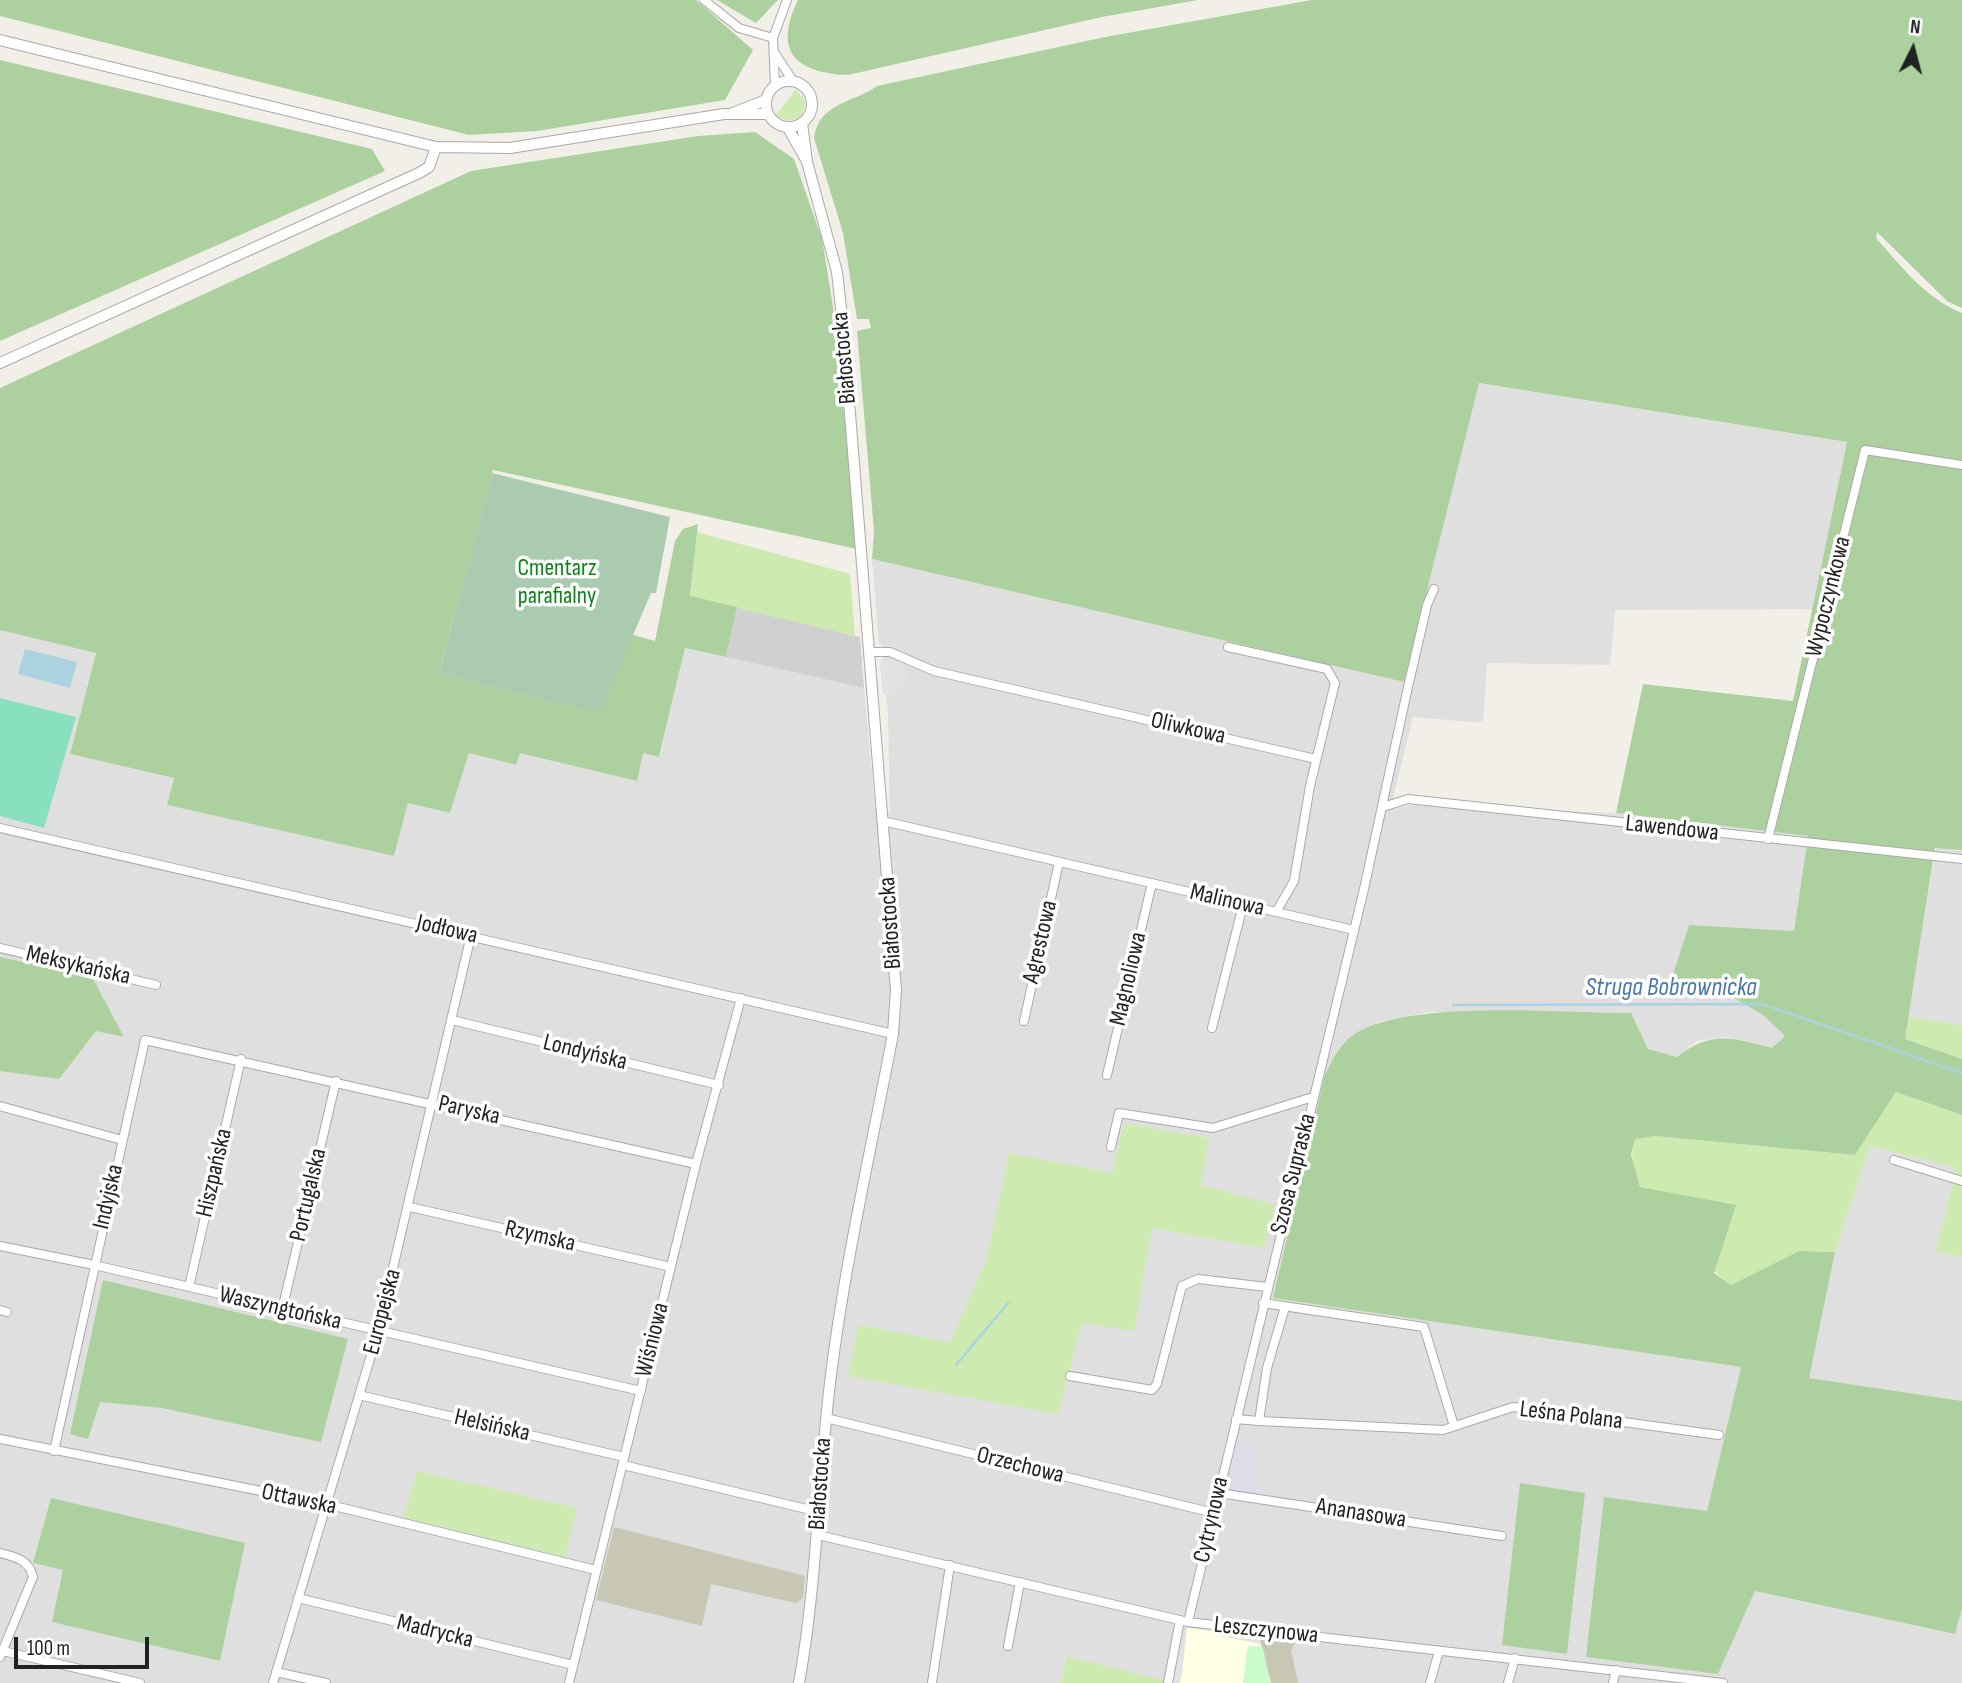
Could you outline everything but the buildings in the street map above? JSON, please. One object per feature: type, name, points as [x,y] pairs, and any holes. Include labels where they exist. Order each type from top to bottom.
[{"type":"street","points":[[704,0],[750,34],[773,38]]},
{"type":"street","points":[[732,113],[766,100],[775,86],[773,38],[787,0]]},
{"type":"street","points":[[0,40],[436,147],[486,149],[531,146],[732,113],[768,114]]},
{"type":"street","points":[[766,100],[768,114],[776,124],[788,128],[802,123],[810,113],[812,102],[804,87],[793,81],[774,52]]},
{"type":"street","points":[[775,86],[793,81]]},
{"type":"street","name":"Białostocka","points":[[799,1683],[810,1616],[826,1418],[847,1273],[893,1034],[896,990],[838,286],[830,237],[807,162],[802,123]]},
{"type":"street","name":"Białostocka","points":[[788,128],[807,162]]},
{"type":"street","points":[[0,363],[419,173],[429,167],[436,147]]},
{"type":"street","name":"Wypoczynkowa","points":[[1768,839],[1865,450],[1962,466]]},
{"type":"street","points":[[1354,930],[1427,605],[1434,589]]},
{"type":"street","points":[[1228,646],[1327,669],[1335,683],[1316,759],[1294,881],[1276,912]]},
{"type":"street","name":"Oliwkowa","points":[[870,652],[890,652],[934,671],[1316,759]]},
{"type":"street","name":"Lawendowa","points":[[1383,807],[1408,799],[1962,859]]},
{"type":"street","name":"Malinowa","points":[[883,821],[1354,930]]},
{"type":"street","name":"Jodłowa","points":[[0,828],[893,1034]]},
{"type":"street","name":"Agrestowa","points":[[1024,1021],[1059,862]]},
{"type":"street","name":"Magnoliowa","points":[[1107,1075],[1152,883]]},
{"type":"street","points":[[1212,1028],[1243,905]]},
{"type":"street","name":"Szosa Supraska","points":[[1236,1419],[1354,930]]},
{"type":"street","name":"Europejska","points":[[273,1683],[378,1332],[410,1207],[471,935]]},
{"type":"street","name":"Meksykańska","points":[[0,948],[156,985]]},
{"type":"street","name":"Wiśniowa","points":[[569,1683],[696,1164],[741,998]]},
{"type":"street","name":"Londyńska","points":[[452,1020],[719,1085]]},
{"type":"street","name":"Indyjska","points":[[54,1451],[145,1040],[241,1059]]},
{"type":"street","name":"Paryska","points":[[241,1059],[696,1164]]},
{"type":"street","name":"Hiszpańska","points":[[189,1287],[241,1059]]},
{"type":"street","name":"Portugalska","points":[[282,1310],[336,1081]]},
{"type":"street","points":[[1111,1147],[1119,1113],[1213,1128],[1313,1097]]},
{"type":"street","points":[[0,1106],[122,1140]]},
{"type":"street","points":[[1894,1160],[1962,1181]]},
{"type":"street","name":"Rzymska","points":[[410,1207],[671,1267]]},
{"type":"street","name":"Waszyngtońska","points":[[0,1246],[94,1265],[641,1391]]},
{"type":"street","points":[[1070,1376],[1142,1391],[1152,1390],[1157,1384],[1182,1286],[1198,1279],[1267,1287]]},
{"type":"street","points":[[1263,1303],[1424,1327],[1454,1426]]},
{"type":"street","points":[[1259,1421],[1267,1368],[1285,1307]]},
{"type":"street","name":"Helsińska","points":[[359,1395],[819,1512]]},
{"type":"street","name":"Leśna Polana","points":[[1236,1419],[1443,1430],[1513,1407],[1719,1435]]},
{"type":"street","name":"Orzechowa","points":[[826,1418],[1214,1513]]},
{"type":"street","name":"Cytrynowa","points":[[1168,1683],[1214,1513],[1236,1419]]},
{"type":"street","name":"Ottawska","points":[[0,1439],[326,1504],[596,1570]]},
{"type":"street","name":"Ananasowa","points":[[1219,1493],[1503,1536]]},
{"type":"street","name":"Leszczynowa","points":[[817,1535],[1184,1621],[1723,1683]]},
{"type":"street","points":[[0,1553],[24,1561],[31,1567],[33,1577],[1,1654],[140,1683]]},
{"type":"street","points":[[932,1683],[950,1565]]},
{"type":"street","points":[[1008,1646],[1020,1582]]},
{"type":"street","name":"Madrycka","points":[[298,1598],[573,1665]]},
{"type":"street","points":[[1430,1683],[1440,1651]]},
{"type":"street","points":[[1508,1683],[1515,1658]]},
{"type":"street","points":[[1613,1683],[1616,1670]]},
{"type":"street","points":[[276,1672],[326,1683]]},
{"type":"shaded area","points":[[1478,383],[1847,442],[1812,609],[1615,610],[1610,665],[1487,663],[1483,723],[1413,717],[1390,810],[1410,805],[1616,813],[1808,836],[1794,931],[1689,925],[1669,990],[1720,990],[1763,1015],[1785,1036],[1772,1048],[1726,1037],[1697,1041],[1677,1057],[1648,1049],[1631,1013],[1429,1012],[1379,1022],[1354,1034],[1337,1052],[1274,1298],[1741,1367],[1707,1511],[1755,1591],[1955,1634],[1962,1608],[1962,1683],[1172,1683],[1066,1656],[1061,1683],[0,1683],[0,630],[96,652],[70,754],[174,778],[167,805],[394,856],[408,803],[450,813],[469,753],[516,765],[519,753],[643,753],[660,756],[685,648],[864,688],[875,808],[890,813],[888,713],[886,694],[883,693],[880,662],[884,661],[882,644],[879,643],[872,559],[1404,682]],"holes":[[[245,1543],[63,1570],[33,1563]]]},
{"type":"shaded area","points":[[737,607],[860,637],[864,688],[726,657]]},
{"type":"shaded area","points":[[883,658],[901,661],[908,675],[905,683],[889,697],[883,693],[880,662]]},
{"type":"shaded area","points":[[1936,848],[1962,850],[1962,1025],[1908,1017]]},
{"type":"shaded area","points":[[1870,1146],[1956,1168],[1936,1252],[1962,1257],[1962,1401],[1808,1378],[1835,1252]]},
{"type":"shaded area","points":[[1231,1441],[1252,1444],[1262,1499],[1219,1493]]},
{"type":"shaded area","points":[[614,1527],[805,1576],[803,1598],[796,1603],[711,1584],[702,1626],[596,1600]]},
{"type":"shaded area","points":[[1187,1628],[1254,1636],[1264,1646],[1271,1683],[1178,1683]]},
{"type":"shaded area","points":[[1215,1629],[1258,1634],[1262,1644],[1214,1635]]},
{"type":"shaded area","points":[[1258,1634],[1296,1641],[1291,1650],[1298,1683],[1271,1683]]},
{"type":"shaded area","points":[[1179,1638],[1186,1639],[1182,1674],[1180,1683],[1170,1683]]},
{"type":"green space","points":[[0,0],[696,0],[753,50],[725,100],[537,131],[469,135],[0,16]]},
{"type":"green space","points":[[717,0],[778,0],[756,23]]},
{"type":"green space","points":[[798,0],[1198,0],[1102,17],[848,75],[814,70],[794,56],[789,46],[788,33]]},
{"type":"green space","points":[[1312,0],[1962,0],[1962,308],[1947,301],[1877,232],[1876,238],[1925,290],[1962,313],[1962,850],[1935,848],[1905,1039],[1962,1059],[1962,1115],[1896,1092],[1855,1155],[1655,1136],[1635,1139],[1631,1155],[1640,1187],[1736,1205],[1714,1273],[1731,1285],[1799,1251],[1835,1252],[1809,1378],[1962,1401],[1962,1608],[1955,1634],[1755,1591],[1718,1674],[1586,1657],[1604,1497],[1707,1511],[1741,1367],[1273,1298],[1325,1075],[1341,1046],[1356,1033],[1381,1022],[1413,1016],[1449,1012],[1528,1010],[1631,1013],[1648,1049],[1677,1057],[1689,1048],[1712,1040],[1734,1039],[1772,1048],[1785,1036],[1763,1015],[1720,990],[1668,990],[1689,925],[1794,931],[1808,836],[1616,813],[1643,684],[1793,701],[1847,442],[1479,383],[1404,682],[872,559],[874,531],[857,331],[871,328],[869,319],[857,319],[843,233],[814,138],[823,117],[830,110],[877,86],[1105,37]]},
{"type":"green space","points":[[0,60],[372,149],[385,171],[0,341]]},
{"type":"green space","points":[[796,89],[805,101],[800,116],[787,120],[776,115]]},
{"type":"green space","points":[[755,132],[794,159],[822,239],[835,319],[857,549],[493,470],[439,674],[565,704],[598,625],[655,641],[675,541],[683,529],[698,524],[690,596],[737,607],[726,657],[685,648],[659,757],[643,753],[637,781],[520,753],[516,765],[469,753],[450,813],[408,803],[394,856],[167,805],[174,778],[70,754],[96,653],[0,630],[0,388],[471,171],[698,136]]},
{"type":"green space","name":"Cmentarz parafialny","points":[[492,473],[670,517],[656,593],[651,593],[600,713],[439,674]]},
{"type":"green space","points":[[697,532],[850,574],[855,636],[690,597]]},
{"type":"green space","points":[[0,698],[76,717],[44,828],[0,816]]},
{"type":"green space","points":[[0,957],[92,977],[124,1037],[96,1031],[59,1079],[0,1071]]},
{"type":"green space","points":[[1908,1017],[1962,1025],[1962,1059],[1905,1039]]},
{"type":"green space","points":[[1896,1092],[1962,1115],[1962,1257],[1936,1252],[1956,1168],[1870,1146],[1835,1252],[1799,1251],[1731,1285],[1668,1223],[1646,1196],[1635,1175],[1632,1157],[1634,1139],[1655,1136],[1855,1155]]},
{"type":"green space","points":[[1124,1123],[1209,1138],[1201,1185],[1275,1205],[1264,1248],[1152,1228],[1134,1331],[1082,1323],[1058,1414],[848,1376],[858,1325],[950,1342],[986,1261],[1009,1153],[1112,1173]]},
{"type":"green space","points":[[103,1280],[348,1339],[321,1442],[162,1408],[100,1402],[88,1439],[70,1434]]},
{"type":"green space","points":[[417,1471],[577,1508],[565,1557],[403,1518]]},
{"type":"green space","points":[[1520,1483],[1585,1493],[1567,1654],[1502,1645]]},
{"type":"green space","points":[[51,1498],[245,1543],[220,1661],[52,1622],[63,1570],[33,1563]]},
{"type":"green space","points":[[1248,1646],[1263,1647],[1270,1683],[1243,1683]]},
{"type":"green space","points":[[1066,1656],[1163,1680],[1172,1683],[1061,1683]]},
{"type":"water","points":[[25,649],[77,662],[70,688],[18,674]]},
{"type":"waterway","name":"Struga Bobrownicka","points":[[1453,1005],[1762,1004],[1962,1073]]},
{"type":"waterway","name":"Struga Bobrownicka","points":[[956,1365],[1008,1303]]}]
